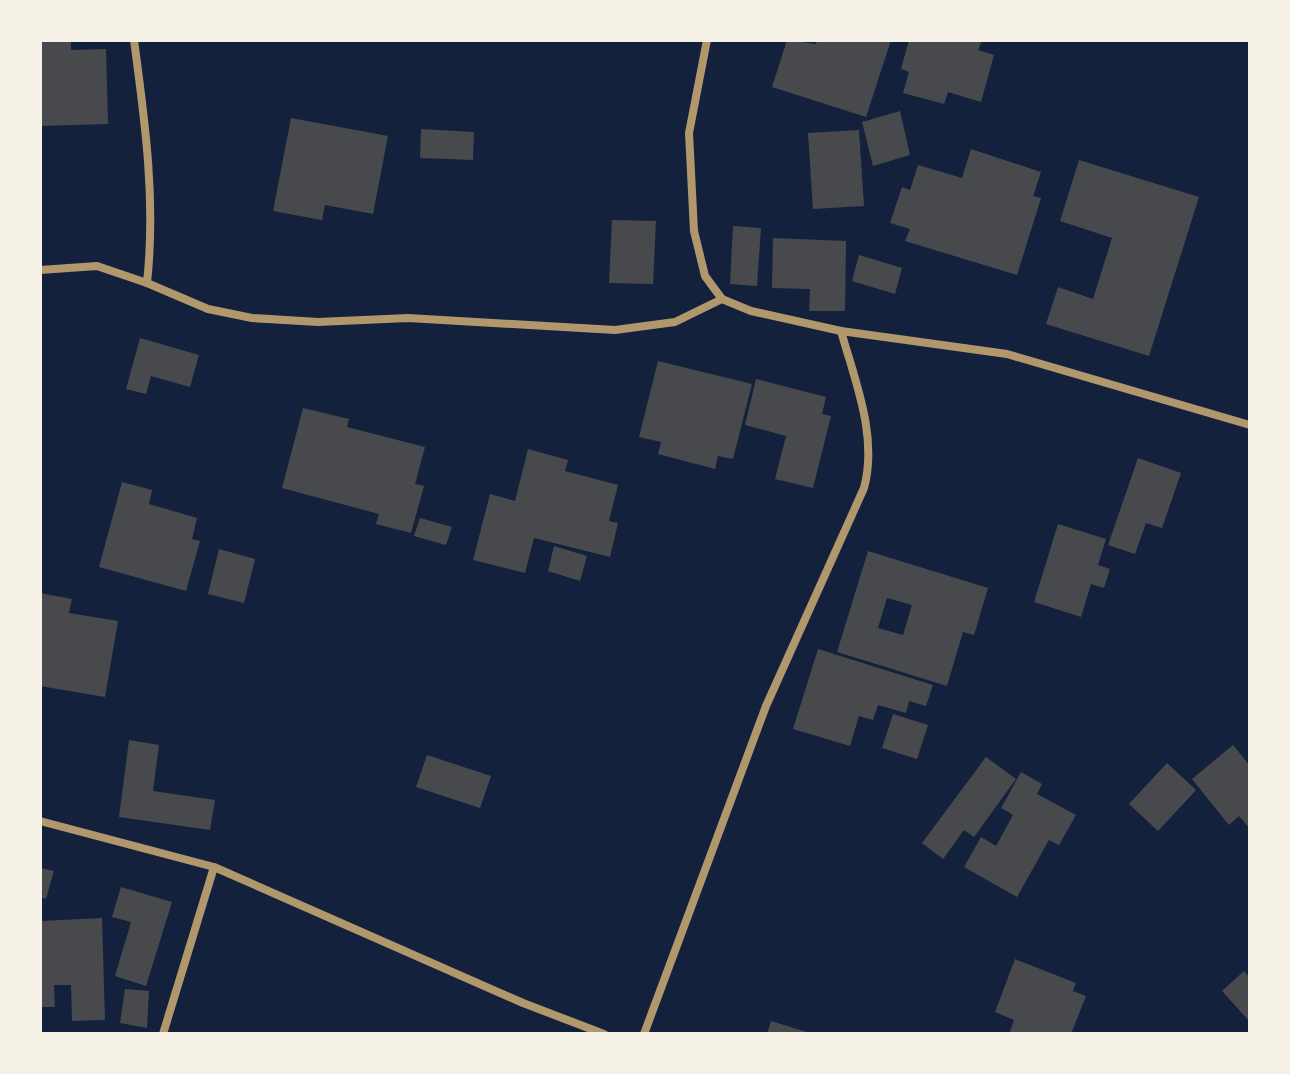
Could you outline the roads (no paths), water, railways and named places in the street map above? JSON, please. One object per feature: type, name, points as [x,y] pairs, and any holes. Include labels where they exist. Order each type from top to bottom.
[{"type":"street","points":[[134,40],[148,145],[153,225],[147,283]]},
{"type":"street","points":[[707,40],[689,133],[692,203],[694,231],[705,276],[722,299],[751,311],[841,331],[1007,354],[1250,425]]},
{"type":"street","points":[[40,270],[97,266],[208,309],[252,318],[318,322],[408,318],[615,330],[675,322],[722,299]]},
{"type":"street","points":[[644,1034],[766,706],[864,488],[870,466],[867,434],[841,331]]},
{"type":"street","points":[[40,821],[214,867],[523,1003],[604,1034]]},
{"type":"street","points":[[163,1034],[214,867]]}]
